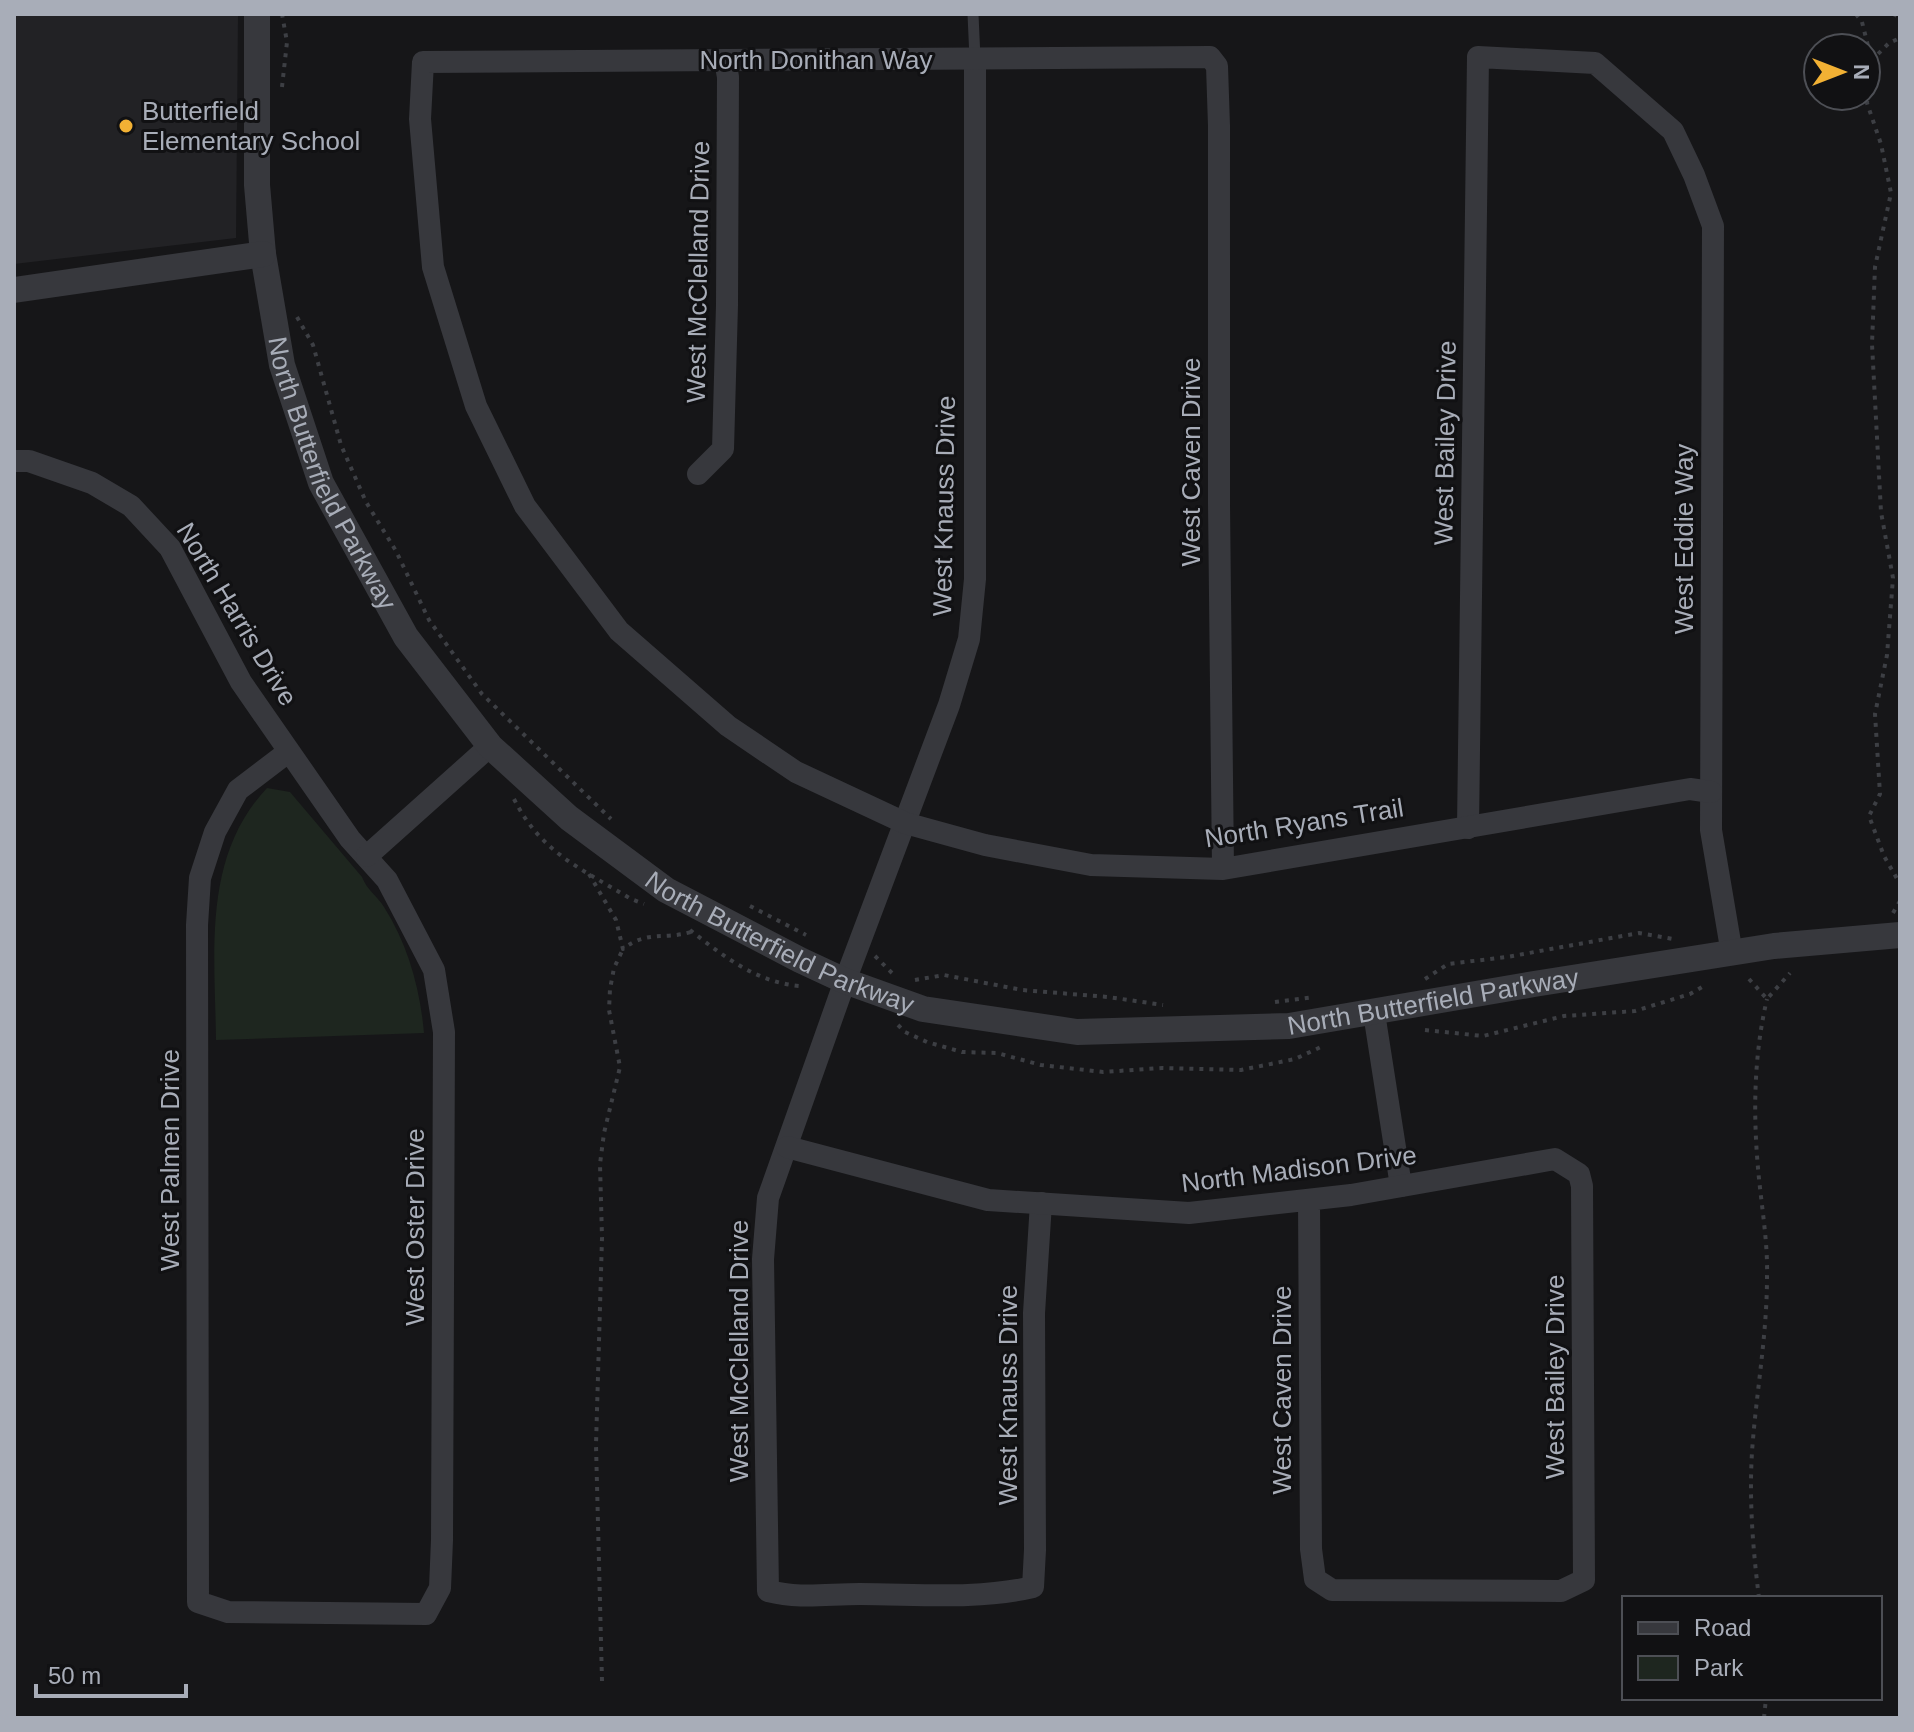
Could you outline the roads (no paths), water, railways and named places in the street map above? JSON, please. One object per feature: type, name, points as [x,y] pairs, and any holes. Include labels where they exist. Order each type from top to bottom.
[{"type":"street","name":"North Butterfield Parkway","points":[[257,14],[257,185],[263,254],[282,365],[321,483],[406,637],[490,746],[569,818],[666,890],[845,981],[923,1009],[1077,1032],[1289,1026],[1896,926]]},
{"type":"street","name":"North Donithan Way","points":[[905,823],[796,772],[728,726],[619,631],[525,506],[476,406],[433,267],[420,119],[423,62],[1210,57]]},
{"type":"street","name":"West Caven Drive","points":[[1210,57],[1217,66],[1219,126],[1223,869]]},
{"type":"street","name":"West Bailey Drive","points":[[1468,828],[1478,57],[1595,63],[1673,131]]},
{"type":"street","name":"West Knauss Drive","points":[[845,981],[949,705],[969,639],[975,579],[975,59]]},
{"type":"street","name":"West McClelland Drive","points":[[698,474],[723,449],[727,290],[728,77],[725,60]]},
{"type":"street","name":"West Eddie Way","points":[[1673,131],[1713,226],[1711,830],[1732,954]]},
{"type":"street","points":[[14,290],[263,254]]},
{"type":"street","name":"North Harris Drive","points":[[14,461],[29,461],[92,483],[131,506],[170,548],[241,682],[350,839],[367,856]]},
{"type":"street","points":[[367,856],[490,746]]},
{"type":"street","name":"West Palmen Drive","points":[[288,752],[238,790],[215,832],[200,878],[197,925],[198,1602],[228,1612],[426,1614]]},
{"type":"street","name":"North Ryans Trail","points":[[905,823],[985,845],[1091,865],[1223,869],[1690,789],[1711,792]]},
{"type":"street","name":"West Oster Drive","points":[[367,856],[387,880],[434,970],[444,1032],[442,1540],[440,1588],[426,1614]]},
{"type":"street","name":"West McClelland Drive","points":[[845,981],[768,1198],[763,1259],[768,1591],[793,1597],[1002,1594],[1033,1587]]},
{"type":"street","points":[[1374,1013],[1401,1186]]},
{"type":"street","name":"North Madison Drive","points":[[787,1147],[988,1200],[1189,1213],[1309,1200],[1555,1159],[1579,1174]]},
{"type":"street","name":"West Bailey Drive","points":[[1315,1579],[1332,1590],[1561,1591],[1584,1580],[1582,1201],[1579,1174]]},
{"type":"street","name":"West Caven Drive","points":[[1309,1200],[1311,1549],[1315,1579]]},
{"type":"street","name":"West Knauss Drive","points":[[1033,1587],[1036,1524],[1034,1313],[1041,1203]]},
{"type":"lane","points":[[973,14],[975,59]]},
{"type":"place","name":"Butterfield Elementary School","points":[[126,126]]}]
